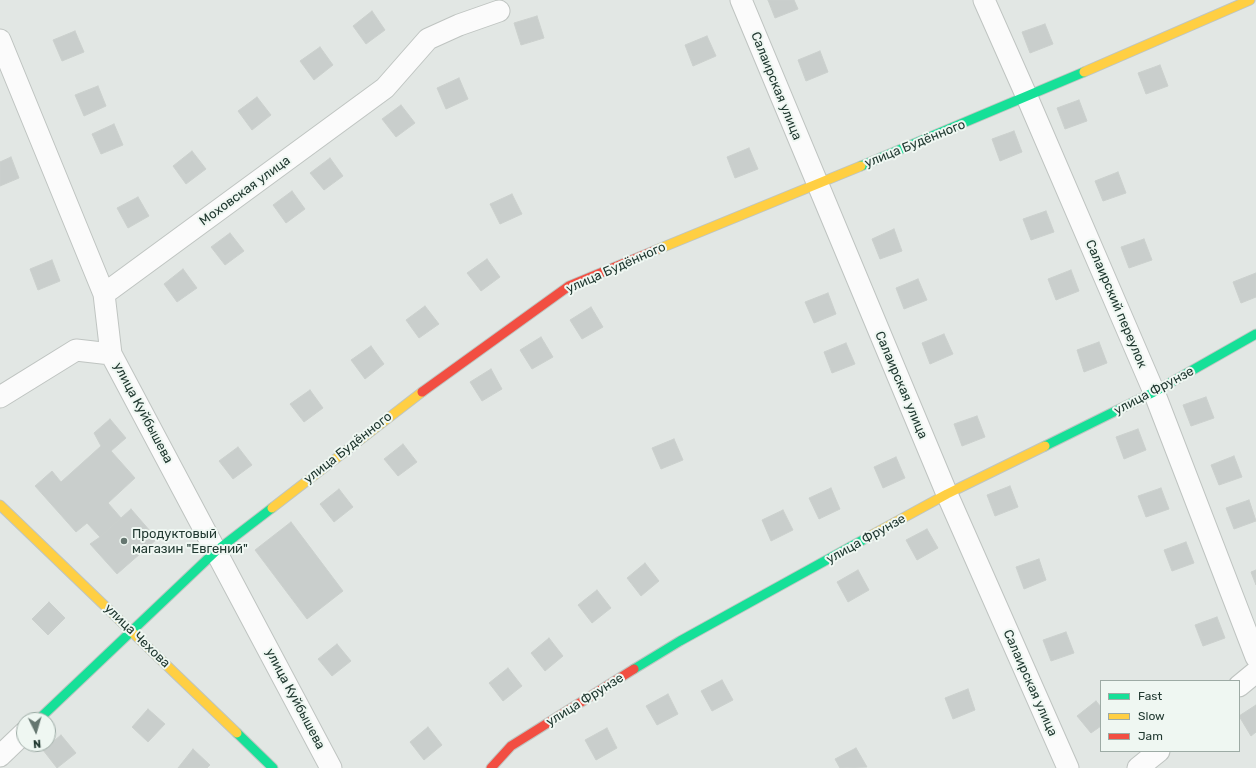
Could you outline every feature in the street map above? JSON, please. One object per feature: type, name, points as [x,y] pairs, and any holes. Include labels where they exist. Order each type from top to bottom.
[{"type":"street","name":"Салаирская улица","points":[[741,0],[947,494],[1068,768]]},
{"type":"street","name":"Салаирский переулок","points":[[984,0],[1154,392],[1256,657]]},
{"type":"street","name":"улица Будённого","points":[[47,712],[216,551],[388,417],[569,286],[1027,97],[1250,0]]},
{"type":"street","name":"Моховская улица","points":[[104,294],[385,88],[428,39],[459,25],[499,12]]},
{"type":"street","name":"улица Куйбышева","points":[[0,40],[104,294],[111,354],[331,768]]},
{"type":"street","name":"улица Фрунзе","points":[[491,768],[511,746],[680,641],[947,494],[1154,392],[1256,334]]},
{"type":"street","points":[[0,397],[76,350],[111,354]]},
{"type":"street","name":"улица Чехова","points":[[0,505],[133,631],[273,768]]},
{"type":"street","points":[[1240,685],[1256,672]]},
{"type":"street","points":[[0,756],[16,741]]},
{"type":"street","points":[[1138,768],[1158,752]]},
{"type":"building","points":[[768,0],[794,0],[798,9],[775,18]]},
{"type":"building","points":[[372,11],[385,30],[366,44],[353,26]]},
{"type":"building","points":[[537,16],[544,38],[521,45],[514,23]]},
{"type":"building","points":[[1045,24],[1053,44],[1030,53],[1022,32]]},
{"type":"building","points":[[75,31],[84,52],[62,61],[53,40]]},
{"type":"building","points":[[707,36],[716,56],[693,66],[685,45]]},
{"type":"building","points":[[320,47],[333,65],[314,80],[300,61]]},
{"type":"building","points":[[820,51],[828,72],[806,81],[798,60]]},
{"type":"building","points":[[1160,65],[1168,86],[1146,94],[1138,73]]},
{"type":"building","points":[[459,78],[468,99],[446,109],[437,88]]},
{"type":"building","points":[[98,86],[106,106],[84,116],[75,95]]},
{"type":"building","points":[[257,97],[271,115],[252,130],[238,111]]},
{"type":"building","points":[[1079,100],[1087,121],[1065,129],[1057,108]]},
{"type":"building","points":[[401,105],[415,123],[396,137],[382,119]]},
{"type":"building","points":[[114,124],[123,145],[101,154],[92,134]]},
{"type":"building","points":[[1014,131],[1022,152],[1000,161],[992,139]]},
{"type":"building","points":[[749,148],[758,169],[735,178],[727,157]]},
{"type":"building","points":[[192,151],[206,169],[186,184],[173,166]]},
{"type":"building","points":[[11,157],[19,178],[0,186],[0,162]]},
{"type":"building","points":[[330,158],[343,176],[324,190],[310,173]]},
{"type":"building","points":[[1118,172],[1126,193],[1103,201],[1095,181]]},
{"type":"building","points":[[292,191],[305,209],[286,223],[273,205]]},
{"type":"building","points":[[512,194],[522,214],[500,224],[490,204]]},
{"type":"building","points":[[138,197],[149,216],[128,228],[117,208]]},
{"type":"building","points":[[1046,211],[1054,232],[1031,240],[1023,219]]},
{"type":"building","points":[[894,229],[902,251],[880,259],[872,239]]},
{"type":"building","points":[[230,233],[244,251],[225,265],[211,247]]},
{"type":"building","points":[[1144,239],[1152,260],[1129,268],[1121,247]]},
{"type":"building","points":[[487,259],[500,277],[481,291],[467,273]]},
{"type":"building","points":[[52,260],[60,281],[38,290],[30,269]]},
{"type":"building","points":[[183,269],[197,288],[177,302],[164,284]]},
{"type":"building","points":[[1071,270],[1079,291],[1056,300],[1048,279]]},
{"type":"building","points":[[1256,273],[1256,297],[1241,303],[1233,282]]},
{"type":"building","points":[[918,279],[927,300],[904,309],[896,288]]},
{"type":"building","points":[[828,293],[836,314],[814,323],[805,302]]},
{"type":"building","points":[[425,306],[439,324],[419,338],[406,320]]},
{"type":"building","points":[[591,307],[603,327],[582,339],[570,320]]},
{"type":"building","points":[[944,334],[953,354],[930,364],[922,343]]},
{"type":"building","points":[[541,337],[553,357],[532,369],[520,350]]},
{"type":"building","points":[[1099,342],[1107,363],[1084,372],[1077,350]]},
{"type":"building","points":[[846,343],[855,364],[832,373],[824,352]]},
{"type":"building","points":[[371,346],[384,364],[365,379],[351,360]]},
{"type":"building","points":[[491,369],[502,389],[482,401],[470,382]]},
{"type":"building","points":[[310,390],[323,408],[304,422],[290,404]]},
{"type":"building","points":[[1206,397],[1214,418],[1191,426],[1183,405]]},
{"type":"building","points":[[977,416],[985,437],[962,446],[954,424]]},
{"type":"building","points":[[110,419],[126,438],[111,451],[135,478],[108,503],[121,518],[100,537],[87,523],[76,532],[35,486],[52,471],[61,482],[101,446],[94,433]]},
{"type":"building","points":[[1138,429],[1146,450],[1124,459],[1116,437]]},
{"type":"building","points":[[674,439],[683,460],[661,469],[652,448]]},
{"type":"building","points":[[403,444],[417,462],[398,476],[384,459]]},
{"type":"building","points":[[238,447],[252,465],[233,479],[219,461]]},
{"type":"building","points":[[1234,456],[1242,477],[1219,485],[1211,465]]},
{"type":"building","points":[[896,457],[905,478],[883,488],[874,467]]},
{"type":"building","points":[[1010,486],[1018,507],[995,516],[987,495]]},
{"type":"building","points":[[831,488],[840,509],[819,519],[809,498]]},
{"type":"building","points":[[1161,488],[1169,509],[1146,517],[1138,496]]},
{"type":"building","points":[[339,489],[353,507],[334,522],[320,504]]},
{"type":"building","points":[[1249,500],[1256,521],[1234,529],[1226,508]]},
{"type":"building","name":"Продуктовый магазин \"Евгений\"","points":[[131,509],[157,539],[117,574],[90,544]]},
{"type":"building","points":[[783,510],[793,530],[771,541],[762,520]]},
{"type":"building","points":[[291,522],[343,591],[307,619],[255,550]]},
{"type":"building","points":[[927,529],[938,548],[917,560],[906,540]]},
{"type":"building","points":[[1186,542],[1194,563],[1172,571],[1164,550]]},
{"type":"building","points":[[1039,559],[1046,580],[1024,589],[1016,567]]},
{"type":"building","points":[[645,563],[659,581],[641,596],[627,578]]},
{"type":"building","points":[[858,570],[869,590],[848,602],[837,582]]},
{"type":"building","points":[[1256,570],[1256,585],[1251,572]]},
{"type":"building","points":[[597,590],[611,608],[592,623],[578,605]]},
{"type":"building","points":[[49,602],[65,618],[48,635],[32,619]]},
{"type":"building","points":[[1217,617],[1225,638],[1203,646],[1195,625]]},
{"type":"building","points":[[1066,632],[1074,653],[1051,661],[1043,640]]},
{"type":"building","points":[[549,638],[563,656],[545,671],[531,653]]},
{"type":"building","points":[[337,644],[351,661],[332,676],[318,659]]},
{"type":"building","points":[[508,668],[522,686],[503,701],[489,683]]},
{"type":"building","points":[[722,680],[733,700],[712,711],[701,691]]},
{"type":"building","points":[[968,689],[975,710],[953,719],[945,698]]},
{"type":"building","points":[[668,694],[678,714],[657,725],[646,706]]},
{"type":"building","points":[[1096,701],[1100,706],[1100,727],[1091,733],[1077,716]]},
{"type":"building","points":[[1256,705],[1256,732],[1251,736],[1240,718],[1240,715]]},
{"type":"building","points":[[148,709],[165,724],[148,742],[132,727]]},
{"type":"building","points":[[428,727],[442,745],[424,760],[410,742]]},
{"type":"building","points":[[607,728],[617,748],[596,760],[585,740]]},
{"type":"building","points":[[61,735],[76,753],[57,768],[45,752],[56,752],[56,739]]},
{"type":"building","points":[[856,748],[867,767],[840,768],[835,759]]},
{"type":"building","points":[[193,749],[210,765],[207,768],[178,768]]},
{"type":"traffic: fast","points":[[861,166],[1084,72]]},
{"type":"traffic: fast","points":[[1045,446],[1154,392],[1256,334]]},
{"type":"traffic: fast","points":[[46,712],[216,551],[272,508]]},
{"type":"traffic: fast","points":[[634,669],[680,641],[870,536]]},
{"type":"traffic: fast","points":[[237,733],[273,768]]},
{"type":"traffic: slow","points":[[1084,72],[1250,0]]},
{"type":"traffic: slow","points":[[656,250],[861,166]]},
{"type":"traffic: slow","points":[[272,508],[422,392]]},
{"type":"traffic: slow","points":[[870,536],[947,494],[1045,446]]},
{"type":"traffic: slow","points":[[0,505],[237,733]]},
{"type":"traffic: jam","points":[[422,392],[569,286],[656,250]]},
{"type":"traffic: jam","points":[[491,768],[511,746],[634,669]]},
{"type":"place","name":"Продуктовый магазин \"Евгений\"","points":[[124,541]]}]
